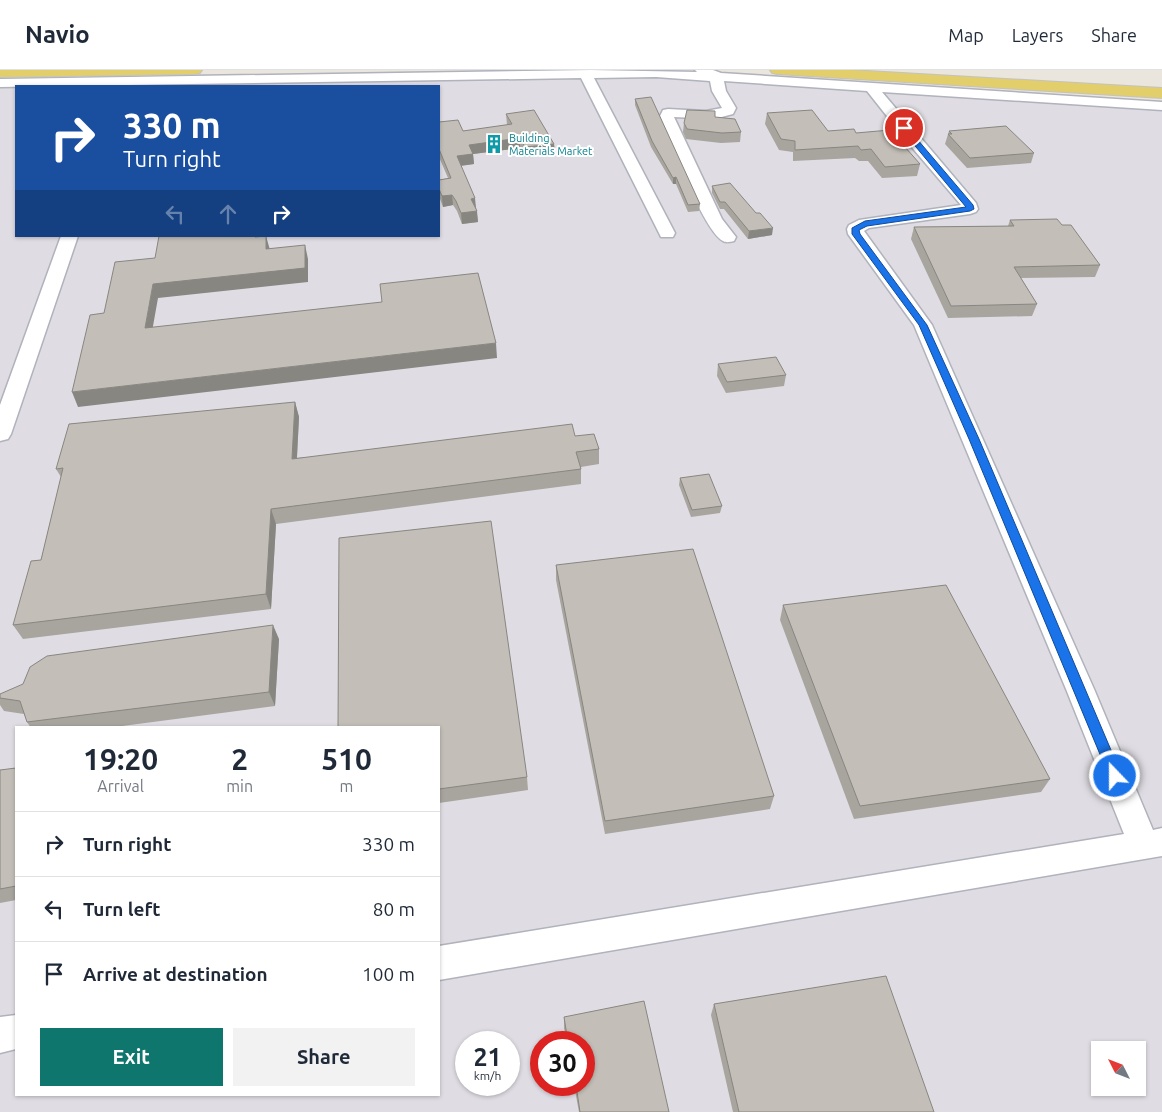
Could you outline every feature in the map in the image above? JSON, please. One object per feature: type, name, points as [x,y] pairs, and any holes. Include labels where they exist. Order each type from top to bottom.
[{"type":"main road","points":[[0,73],[195,70]]},
{"type":"main road","points":[[777,70],[1162,93]]},
{"type":"main road","points":[[1009,70],[1103,75]]},
{"type":"street","points":[[702,70],[716,76]]},
{"type":"street","points":[[0,83],[121,84],[568,72],[656,73],[1162,106]]},
{"type":"street","points":[[591,73],[667,233]]},
{"type":"street","points":[[716,76],[719,92],[729,108],[728,111],[709,114],[676,112],[668,113],[667,116],[714,220],[728,237]]},
{"type":"street","points":[[440,963],[1153,843],[923,325],[856,234],[855,229],[865,224],[970,209],[970,206],[914,141],[872,88]]},
{"type":"street","points":[[0,434],[70,237]]},
{"type":"street","points":[[0,1035],[15,1032]]},
{"type":"shaded area","points":[[655,76],[1162,110],[1162,1112],[0,1112],[0,82]]},
{"type":"building","points":[[651,97],[700,204],[688,205],[676,177],[673,178],[652,141],[635,99]]},
{"type":"building","points":[[534,110],[554,144],[525,147],[520,138],[469,145],[473,154],[457,156],[475,198],[471,199],[477,211],[461,213],[452,195],[442,196],[440,191],[440,180],[451,178],[440,151],[440,122],[458,120],[463,131],[512,124],[506,114]]},
{"type":"building","points":[[687,110],[715,111],[715,117],[735,119],[741,132],[722,133],[687,129],[684,123]]},
{"type":"building","points":[[812,110],[828,131],[854,129],[856,133],[890,130],[920,164],[885,167],[871,149],[861,150],[858,146],[795,150],[795,141],[781,139],[767,113]]},
{"type":"building","points":[[1006,126],[1034,153],[970,158],[948,134],[952,134],[949,131]]},
{"type":"building","points":[[730,183],[756,213],[760,213],[773,228],[749,231],[725,202],[720,202],[712,186]]},
{"type":"building","points":[[1057,219],[1062,225],[1071,225],[1100,265],[1014,267],[1037,304],[951,306],[914,227],[1014,226],[1010,220]]},
{"type":"building","points":[[159,237],[266,237],[266,249],[305,245],[305,268],[153,284],[145,328],[382,302],[380,284],[478,273],[496,343],[72,392],[90,315],[104,313],[115,262],[155,258]]},
{"type":"building","points":[[776,357],[786,375],[727,382],[718,364]]},
{"type":"building","points":[[295,402],[292,459],[572,424],[575,436],[594,434],[599,449],[576,452],[581,469],[271,509],[266,594],[13,625],[31,561],[41,560],[63,468],[56,469],[69,424]]},
{"type":"building","points":[[709,474],[722,506],[692,510],[680,478]]},
{"type":"building","points":[[491,521],[527,777],[440,789],[440,726],[338,726],[339,538]]},
{"type":"building","points":[[693,549],[774,796],[605,821],[556,565]]},
{"type":"building","points":[[946,585],[1050,779],[860,806],[783,605]]},
{"type":"building","points":[[273,625],[269,692],[27,722],[20,701],[0,698],[0,694],[23,684],[30,667],[47,656]]},
{"type":"building","points":[[15,768],[15,886],[0,889],[0,770]]},
{"type":"building","points":[[886,976],[934,1112],[739,1112],[714,1004]]},
{"type":"building","points":[[644,1001],[669,1112],[580,1112],[578,1096],[595,1096],[595,1031],[566,1031],[564,1017]]},
{"type":"place","name":"Building Materials Market","points":[[494,144]]},
{"type":"route","points":[[904,128],[970,206],[970,209],[865,224],[855,229],[856,234],[923,325],[974,439],[1115,776]]}]
